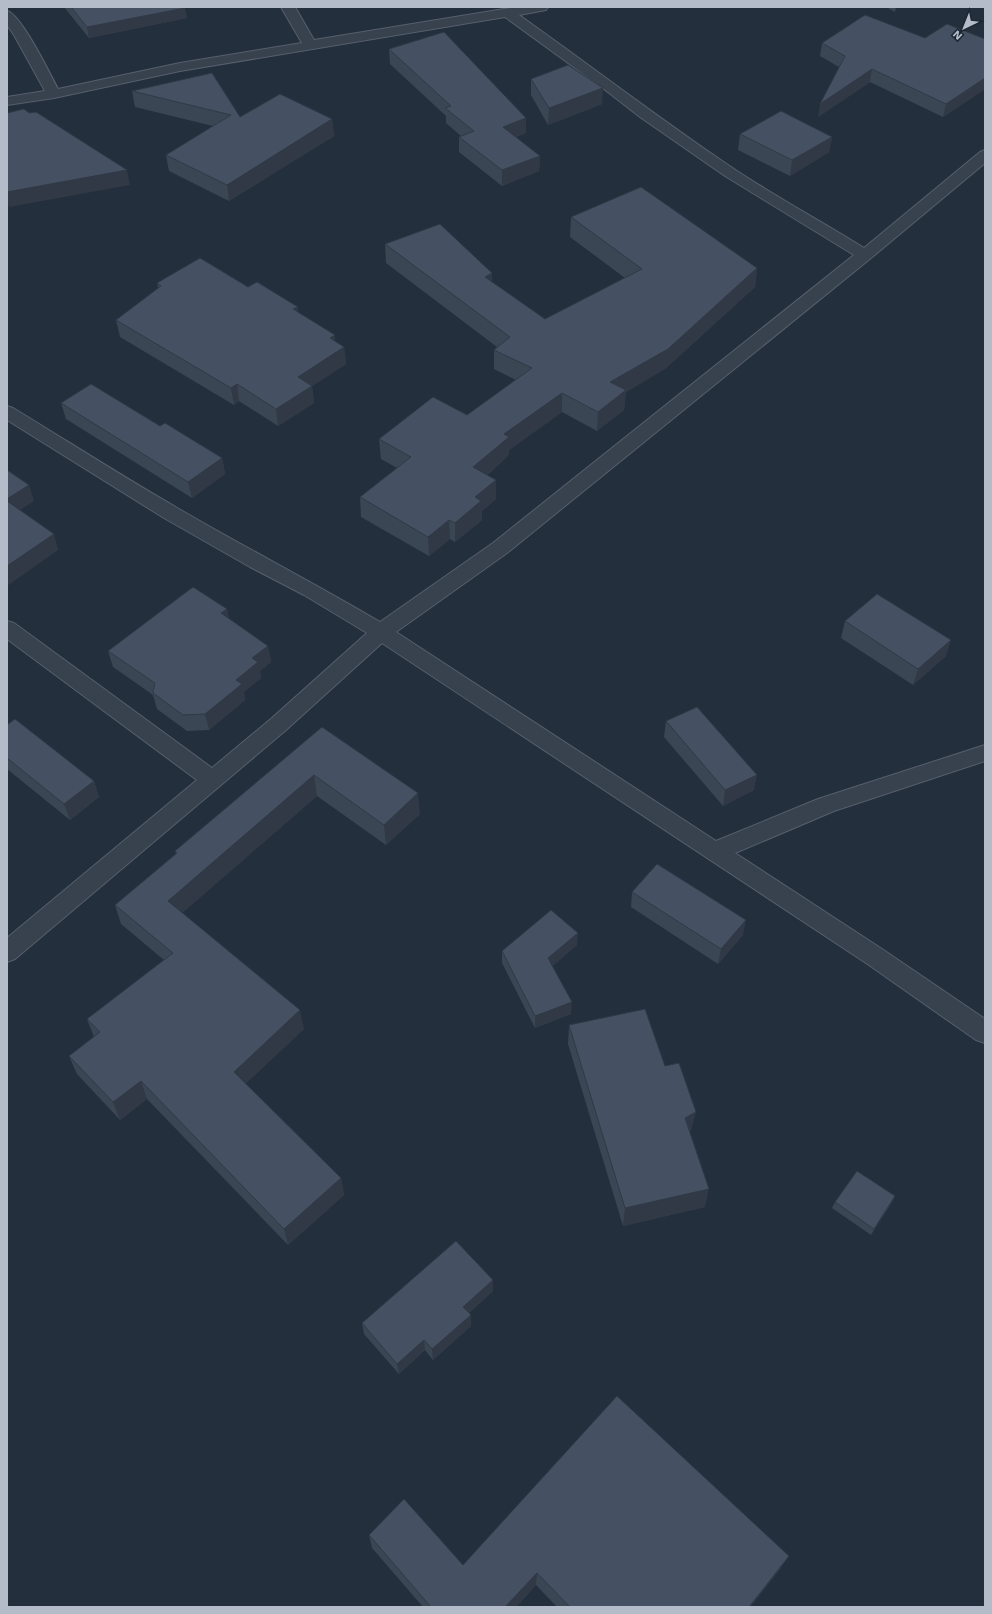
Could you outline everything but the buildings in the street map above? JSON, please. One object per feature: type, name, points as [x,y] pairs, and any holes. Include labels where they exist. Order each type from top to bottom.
[{"type":"street","points":[[288,7],[310,45]]},
{"type":"street","points":[[7,101],[54,94],[180,67],[310,45],[440,17],[509,14],[541,7]]},
{"type":"street","points":[[509,14],[609,86],[645,114],[730,173],[865,255]]},
{"type":"street","points":[[7,15],[21,34],[54,94]]},
{"type":"street","points":[[7,952],[279,724],[381,632],[500,548],[982,161]]},
{"type":"street","points":[[7,412],[171,512],[257,562],[312,590],[381,632],[874,956],[985,1032]]},
{"type":"street","points":[[7,628],[212,780]]},
{"type":"street","points":[[715,851],[826,805],[985,753]]}]
